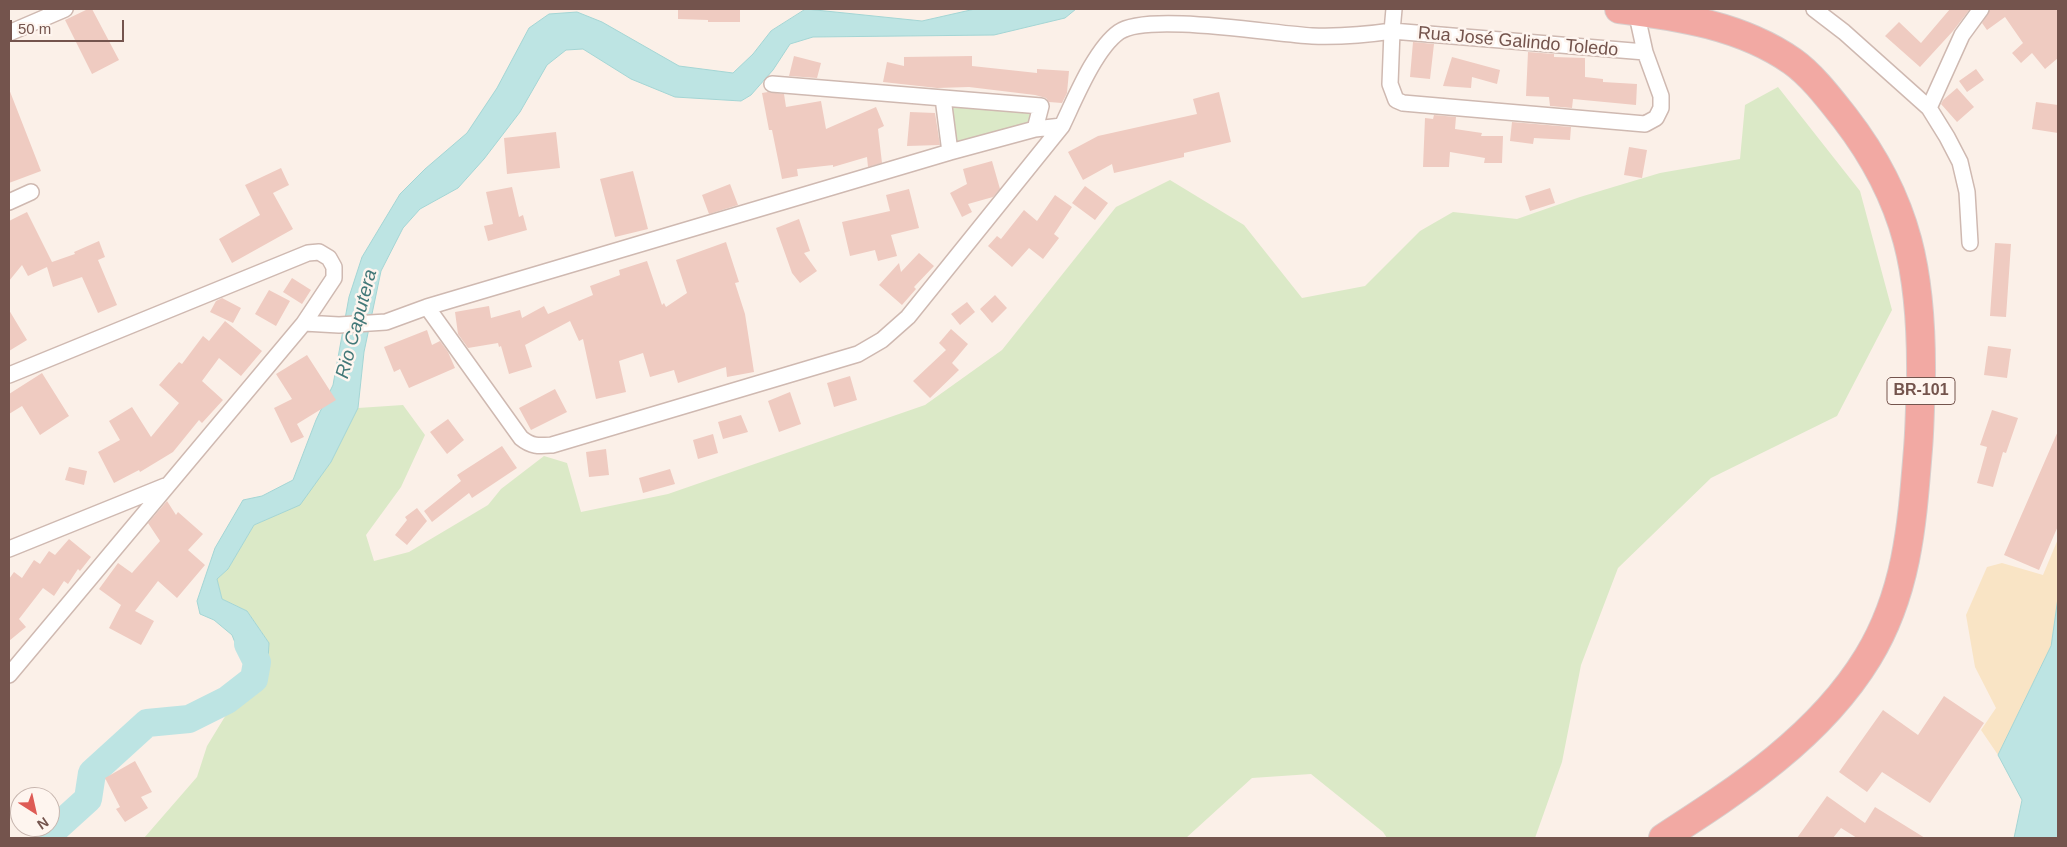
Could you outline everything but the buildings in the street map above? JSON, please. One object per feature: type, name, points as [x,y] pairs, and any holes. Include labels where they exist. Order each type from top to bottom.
[{"type":"highway","name":"BR-101","points":[[1628,10],[1697,20],[1752,40],[1793,62],[1827,95],[1862,140],[1884,178],[1902,219],[1915,268],[1921,330],[1920,429],[1913,512],[1904,570],[1888,619],[1868,657],[1832,706],[1762,770],[1722,800],[1663,838]]},
{"type":"street","points":[[9,33],[65,9]]},
{"type":"street","points":[[1394,9],[1390,84],[1396,100],[1403,103],[1644,124],[1656,118],[1661,108],[1661,96],[1628,10]]},
{"type":"street","points":[[1814,9],[1844,32],[1929,108],[1947,136],[1960,162],[1967,192],[1970,243]]},
{"type":"street","points":[[1929,108],[1962,35],[1982,9]]},
{"type":"street","name":"Rua José Galindo Toledo","points":[[427,307],[521,438],[529,444],[537,446],[552,445],[858,354],[882,340],[908,317],[1062,126],[1104,47],[1121,30],[1144,24],[1184,24],[1311,36],[1354,36],[1392,31],[1645,52]]},
{"type":"street","points":[[772,84],[1041,106],[1035,129]]},
{"type":"street","points":[[943,98],[950,152]]},
{"type":"street","points":[[304,322],[339,325],[386,322],[427,307],[950,152],[1035,129],[1062,126]]},
{"type":"street","points":[[9,202],[31,192]]},
{"type":"street","points":[[9,375],[308,253],[319,252],[329,258],[334,267],[334,278],[304,322],[9,675]]},
{"type":"street","points":[[9,549],[168,485]]},
{"type":"street","points":[[1684,838],[1722,800]]},
{"type":"green space","points":[[1778,87],[1860,191],[1892,310],[1837,416],[1711,478],[1618,568],[1581,665],[1562,762],[1535,838],[1387,838],[1383,832],[1311,774],[1252,778],[1186,838],[144,838],[197,777],[207,746],[232,705],[267,677],[269,643],[247,611],[222,599],[217,579],[228,569],[254,525],[300,504],[331,462],[358,408],[403,405],[425,435],[401,487],[366,535],[374,561],[409,552],[488,505],[501,489],[544,456],[567,463],[581,512],[668,494],[925,405],[1002,350],[1116,207],[1170,180],[1244,225],[1302,298],[1365,286],[1420,231],[1453,212],[1517,219],[1580,197],[1660,173],[1740,159],[1745,105]]},
{"type":"green space","points":[[947,103],[1037,109],[1033,127],[952,147]]},
{"type":"sand","points":[[2058,539],[2058,598],[2051,646],[1998,755],[1981,730],[1996,708],[1975,667],[1966,615],[1987,567],[2002,563],[2043,575]]},
{"type":"water","points":[[806,9],[922,21],[975,9],[1076,9],[1065,18],[994,35],[813,37],[790,44],[773,70],[751,95],[741,101],[675,97],[631,79],[583,49],[566,50],[547,65],[520,112],[484,159],[458,188],[420,209],[403,228],[381,271],[364,352],[358,408],[331,462],[300,505],[254,525],[228,569],[217,579],[222,599],[247,611],[269,643],[267,677],[254,679],[249,657],[236,645],[232,635],[214,620],[200,614],[197,601],[215,548],[243,500],[262,496],[293,480],[316,420],[333,385],[349,297],[362,257],[400,194],[425,169],[467,133],[497,88],[529,28],[549,14],[577,12],[602,22],[679,66],[733,73],[753,54],[771,31]]},
{"type":"water","points":[[2058,598],[2058,838],[2014,838],[2022,800],[1998,755],[2051,646]]},
{"type":"waterway","name":"Rio Caputera","points":[[48,838],[56,828],[88,799],[92,773],[147,723],[189,719],[227,700],[254,679],[257,662],[248,644]]}]
